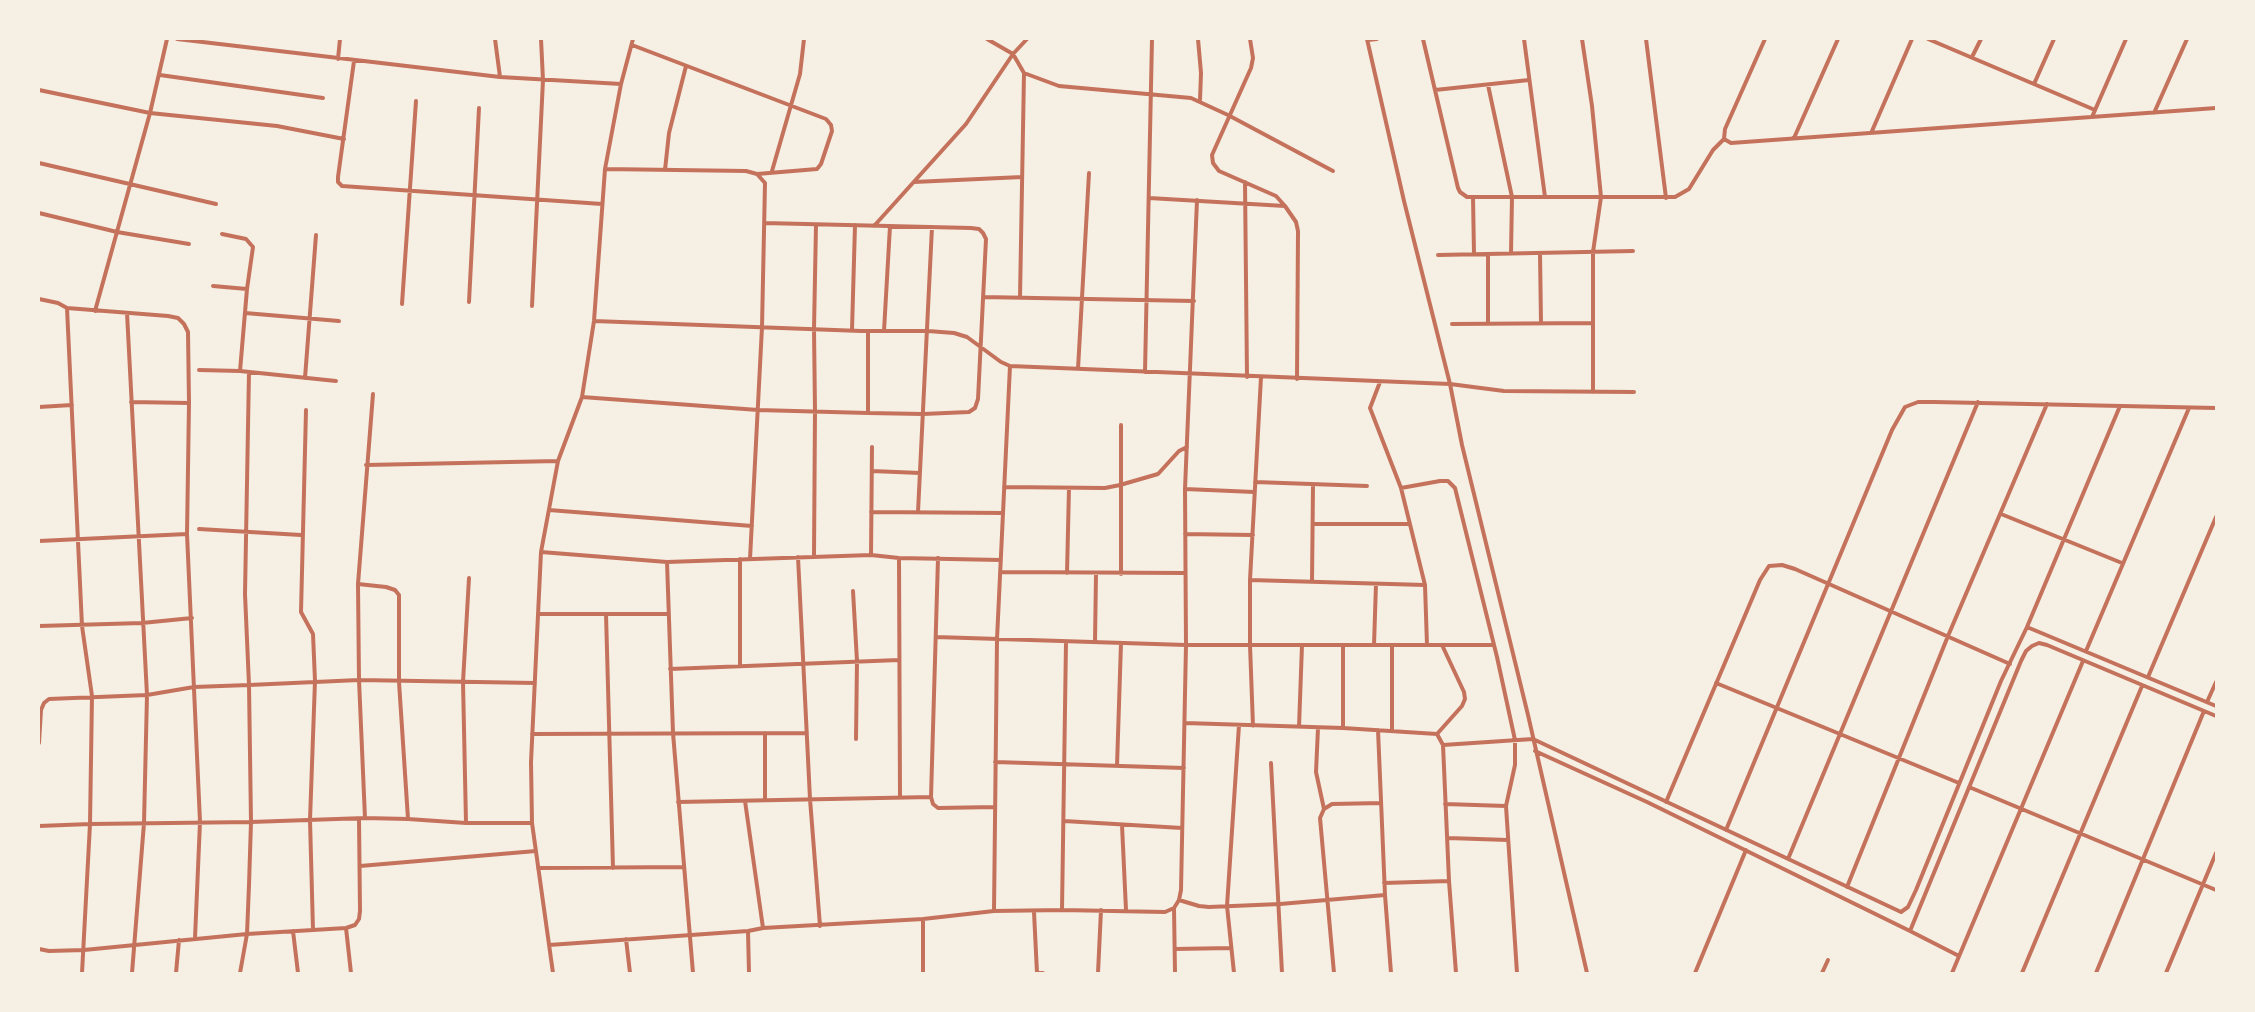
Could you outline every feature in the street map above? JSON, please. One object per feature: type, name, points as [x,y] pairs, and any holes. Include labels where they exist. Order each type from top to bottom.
[{"type":"street","points":[[96,311],[160,75],[167,39]]},
{"type":"street","points":[[177,39],[500,77],[621,84]]},
{"type":"street","points":[[338,59],[340,39]]},
{"type":"street","points":[[495,39],[500,77]]},
{"type":"street","points":[[532,306],[544,80],[541,39]]},
{"type":"street","points":[[553,973],[532,823],[532,734],[541,552],[558,461],[582,397],[594,321],[604,169],[621,84],[633,39]]},
{"type":"street","points":[[772,172],[800,74],[804,39]]},
{"type":"street","points":[[986,39],[1013,54],[1024,73],[1020,298]]},
{"type":"street","points":[[874,226],[966,124],[1013,54],[1027,39]]},
{"type":"street","points":[[1145,372],[1152,39]]},
{"type":"street","points":[[1198,39],[1202,72],[1200,100]]},
{"type":"street","points":[[1250,39],[1253,58],[1251,68],[1228,115],[1212,155],[1213,163],[1219,171],[1276,196],[1286,206],[1296,222],[1298,231],[1297,379]]},
{"type":"street","points":[[1377,39],[1368,39],[1404,201],[1450,384],[1462,444],[1587,973]]},
{"type":"street","points":[[1423,39],[1458,188],[1463,195],[1473,197],[1666,198],[1675,197],[1689,189],[1713,150],[1724,139],[1725,129],[1765,39]]},
{"type":"street","points":[[1524,39],[1545,197]]},
{"type":"street","points":[[1582,39],[1593,113],[1601,197],[1593,252],[1593,392]]},
{"type":"street","points":[[1646,39],[1666,198]]},
{"type":"street","points":[[1794,138],[1838,39]]},
{"type":"street","points":[[1872,131],[1912,39]]},
{"type":"street","points":[[1928,39],[2095,110]]},
{"type":"street","points":[[1972,58],[1980,39]]},
{"type":"street","points":[[2034,84],[2054,39]]},
{"type":"street","points":[[2092,117],[2126,39]]},
{"type":"street","points":[[2154,113],[2187,39]]},
{"type":"street","points":[[604,169],[746,171],[757,174],[811,172],[817,170],[832,131],[826,119],[632,45]]},
{"type":"street","points":[[354,61],[338,177],[338,182],[342,186],[602,204]]},
{"type":"street","points":[[665,170],[669,133],[686,66]]},
{"type":"street","points":[[1024,73],[1059,86],[1150,95],[1182,96],[1200,100],[1333,171]]},
{"type":"street","points":[[160,75],[324,98]]},
{"type":"street","points":[[1435,90],[1529,80]]},
{"type":"street","points":[[1488,85],[1512,197],[1510,254]]},
{"type":"street","points":[[39,90],[150,113],[277,126],[344,138]]},
{"type":"street","points":[[402,304],[416,101]]},
{"type":"street","points":[[469,302],[479,108]]},
{"type":"street","points":[[1724,139],[1730,143],[1872,131],[2216,108]]},
{"type":"street","points":[[39,163],[216,204]]},
{"type":"street","points":[[750,559],[762,327],[765,183],[757,174]]},
{"type":"street","points":[[1078,369],[1089,174]]},
{"type":"street","points":[[914,182],[1022,177]]},
{"type":"street","points":[[1245,182],[1247,377]]},
{"type":"street","points":[[1473,197],[1474,254]]},
{"type":"street","points":[[1149,198],[1286,206]]},
{"type":"street","points":[[1176,973],[1174,908],[1179,900],[1185,723],[1185,489],[1197,200]]},
{"type":"street","points":[[39,213],[117,232],[189,244]]},
{"type":"street","points":[[582,397],[758,410],[923,414],[968,412],[975,408],[978,399],[986,239],[983,233],[972,228],[764,223]]},
{"type":"street","points":[[814,555],[816,224]]},
{"type":"street","points":[[852,330],[855,225]]},
{"type":"street","points":[[884,331],[890,226]]},
{"type":"street","points":[[918,512],[932,227]]},
{"type":"street","points":[[222,234],[246,239],[253,247],[247,289],[240,371]]},
{"type":"street","points":[[305,378],[308,318],[316,235]]},
{"type":"street","points":[[1438,255],[1633,251]]},
{"type":"street","points":[[1540,253],[1541,323]]},
{"type":"street","points":[[1488,254],[1488,324]]},
{"type":"street","points":[[213,286],[247,289]]},
{"type":"street","points":[[983,298],[1194,301]]},
{"type":"street","points":[[39,299],[58,303],[67,308],[178,318],[188,332],[188,534],[200,822],[196,938]]},
{"type":"street","points":[[67,308],[82,626],[92,696],[90,824],[82,973]]},
{"type":"street","points":[[127,313],[147,695],[144,824],[132,973]]},
{"type":"street","points":[[245,313],[339,321]]},
{"type":"street","points":[[594,321],[868,331],[928,331],[967,337],[1001,362],[1010,366],[1261,378],[1450,384],[1504,391],[1634,392]]},
{"type":"street","points":[[1452,324],[1592,323]]},
{"type":"street","points":[[868,331],[868,413]]},
{"type":"street","points":[[994,911],[997,639],[1010,366]]},
{"type":"street","points":[[199,370],[240,371],[336,381]]},
{"type":"street","points":[[240,973],[247,934],[251,822],[249,685],[244,594],[249,372]]},
{"type":"street","points":[[1253,726],[1250,580],[1261,378]]},
{"type":"street","points":[[1380,382],[1370,408],[1401,488],[1425,585],[1427,645]]},
{"type":"street","points":[[365,818],[359,680],[358,584],[372,394]]},
{"type":"street","points":[[131,402],[189,403]]},
{"type":"street","points":[[1726,830],[1892,430],[1904,408],[1918,402],[1978,402],[2216,408]]},
{"type":"street","points":[[1788,859],[1978,402]]},
{"type":"street","points":[[1847,887],[1948,636],[2047,404]]},
{"type":"street","points":[[39,407],[72,405]]},
{"type":"street","points":[[1443,746],[1533,739],[1894,910],[1906,910],[2120,406]]},
{"type":"street","points":[[2086,651],[2189,408]]},
{"type":"street","points":[[306,410],[301,612],[313,634],[315,681],[310,820],[313,930]]},
{"type":"street","points":[[1121,424],[1121,574]]},
{"type":"street","points":[[871,554],[872,446]]},
{"type":"street","points":[[1004,487],[1105,488],[1120,485],[1158,474],[1180,451],[1187,447]]},
{"type":"street","points":[[366,465],[558,461]]},
{"type":"street","points":[[872,471],[920,473]]},
{"type":"street","points":[[1401,488],[1440,481],[1448,481],[1455,488],[1493,645],[1515,740],[1515,765],[1506,806],[1517,973]]},
{"type":"street","points":[[1255,482],[1313,486],[1367,486]]},
{"type":"street","points":[[1312,582],[1313,486]]},
{"type":"street","points":[[1066,573],[1069,488]]},
{"type":"street","points":[[1185,489],[1254,492]]},
{"type":"street","points":[[549,510],[752,526]]},
{"type":"street","points":[[871,512],[1003,513]]},
{"type":"street","points":[[2001,514],[2122,563]]},
{"type":"street","points":[[2148,677],[2216,517]]},
{"type":"street","points":[[1313,524],[1410,524]]},
{"type":"street","points":[[199,529],[302,535]]},
{"type":"street","points":[[39,541],[188,534]]},
{"type":"street","points":[[1185,534],[1253,536]]},
{"type":"street","points":[[541,552],[667,562],[871,554],[899,558],[1001,560]]},
{"type":"street","points":[[798,557],[810,799],[820,926]]},
{"type":"street","points":[[899,558],[900,797]]},
{"type":"street","points":[[938,558],[931,797],[933,804],[938,808],[994,808]]},
{"type":"street","points":[[740,559],[740,666]]},
{"type":"street","points":[[667,562],[673,733],[693,973]]},
{"type":"street","points":[[1666,802],[1764,570],[1775,564],[1828,583],[2010,664]]},
{"type":"street","points":[[1000,572],[1185,574]]},
{"type":"street","points":[[1095,642],[1096,574]]},
{"type":"street","points":[[466,823],[463,682],[469,578]]},
{"type":"street","points":[[1250,580],[1425,585]]},
{"type":"street","points":[[358,584],[386,587],[395,590],[399,595],[399,682],[408,818]]},
{"type":"street","points":[[1374,645],[1376,584]]},
{"type":"street","points":[[853,591],[857,661],[856,739]]},
{"type":"street","points":[[539,614],[669,614]]},
{"type":"street","points":[[606,614],[613,868]]},
{"type":"street","points":[[39,626],[142,623],[192,618]]},
{"type":"street","points":[[2027,627],[2216,706]]},
{"type":"street","points":[[936,637],[1186,645],[1493,645]]},
{"type":"street","points":[[1062,910],[1066,642]]},
{"type":"street","points":[[1117,766],[1121,643]]},
{"type":"street","points":[[1910,931],[2026,651],[2039,643],[2047,644],[2216,716]]},
{"type":"street","points":[[1299,727],[1302,645]]},
{"type":"street","points":[[1343,645],[1343,728]]},
{"type":"street","points":[[1392,645],[1392,731]]},
{"type":"street","points":[[1436,734],[1462,706],[1465,699],[1464,692],[1442,645]]},
{"type":"street","points":[[670,669],[899,660]]},
{"type":"street","points":[[1952,973],[2084,661]]},
{"type":"street","points":[[39,743],[41,710],[44,703],[49,699],[147,695],[194,687],[315,681],[535,683]]},
{"type":"street","points":[[2207,702],[2216,682]]},
{"type":"street","points":[[1716,683],[1959,783]]},
{"type":"street","points":[[2022,973],[2142,686]]},
{"type":"street","points":[[2096,973],[2204,711]]},
{"type":"street","points":[[1185,723],[1343,728],[1436,734]]},
{"type":"street","points":[[1234,973],[1227,906],[1239,725]]},
{"type":"street","points":[[1318,728],[1316,772],[1324,809]]},
{"type":"street","points":[[1378,730],[1384,883],[1391,973]]},
{"type":"street","points":[[765,733],[765,799]]},
{"type":"street","points":[[532,734],[807,733]]},
{"type":"street","points":[[1436,734],[1443,746],[1449,881],[1456,973]]},
{"type":"street","points":[[1535,751],[1746,850],[1959,956]]},
{"type":"street","points":[[995,762],[1184,768]]},
{"type":"street","points":[[1271,763],[1280,904],[1282,973]]},
{"type":"street","points":[[1969,787],[2216,890]]},
{"type":"street","points":[[678,802],[931,797]]},
{"type":"street","points":[[745,801],[763,928]]},
{"type":"street","points":[[1334,973],[1329,899],[1320,818],[1324,809],[1332,804],[1381,803]]},
{"type":"street","points":[[1446,804],[1506,806]]},
{"type":"street","points":[[39,826],[365,818],[408,818],[466,823],[532,823]]},
{"type":"street","points":[[39,949],[49,951],[84,950],[196,938],[346,928],[355,925],[359,919],[359,819]]},
{"type":"street","points":[[1064,821],[1182,828]]},
{"type":"street","points":[[1122,825],[1126,910]]},
{"type":"street","points":[[1448,838],[1508,840]]},
{"type":"street","points":[[1695,973],[1746,850]]},
{"type":"street","points":[[360,866],[536,851]]},
{"type":"street","points":[[2166,973],[2216,853]]},
{"type":"street","points":[[538,868],[684,867]]},
{"type":"street","points":[[1384,883],[1449,881]]},
{"type":"street","points":[[1179,900],[1199,906],[1227,906],[1280,904],[1385,894]]},
{"type":"street","points":[[549,945],[748,931],[763,928],[923,919],[994,911],[1126,910],[1165,912],[1174,908]]},
{"type":"street","points":[[1098,973],[1101,910]]},
{"type":"street","points":[[1034,912],[1037,973],[1043,973]]},
{"type":"street","points":[[923,919],[923,973]]},
{"type":"street","points":[[346,928],[351,973]]},
{"type":"street","points":[[293,931],[298,973]]},
{"type":"street","points":[[748,931],[749,973]]},
{"type":"street","points":[[626,939],[630,973]]},
{"type":"street","points":[[176,973],[179,940]]},
{"type":"street","points":[[1175,949],[1231,948]]},
{"type":"street","points":[[1822,973],[1828,960]]}]
